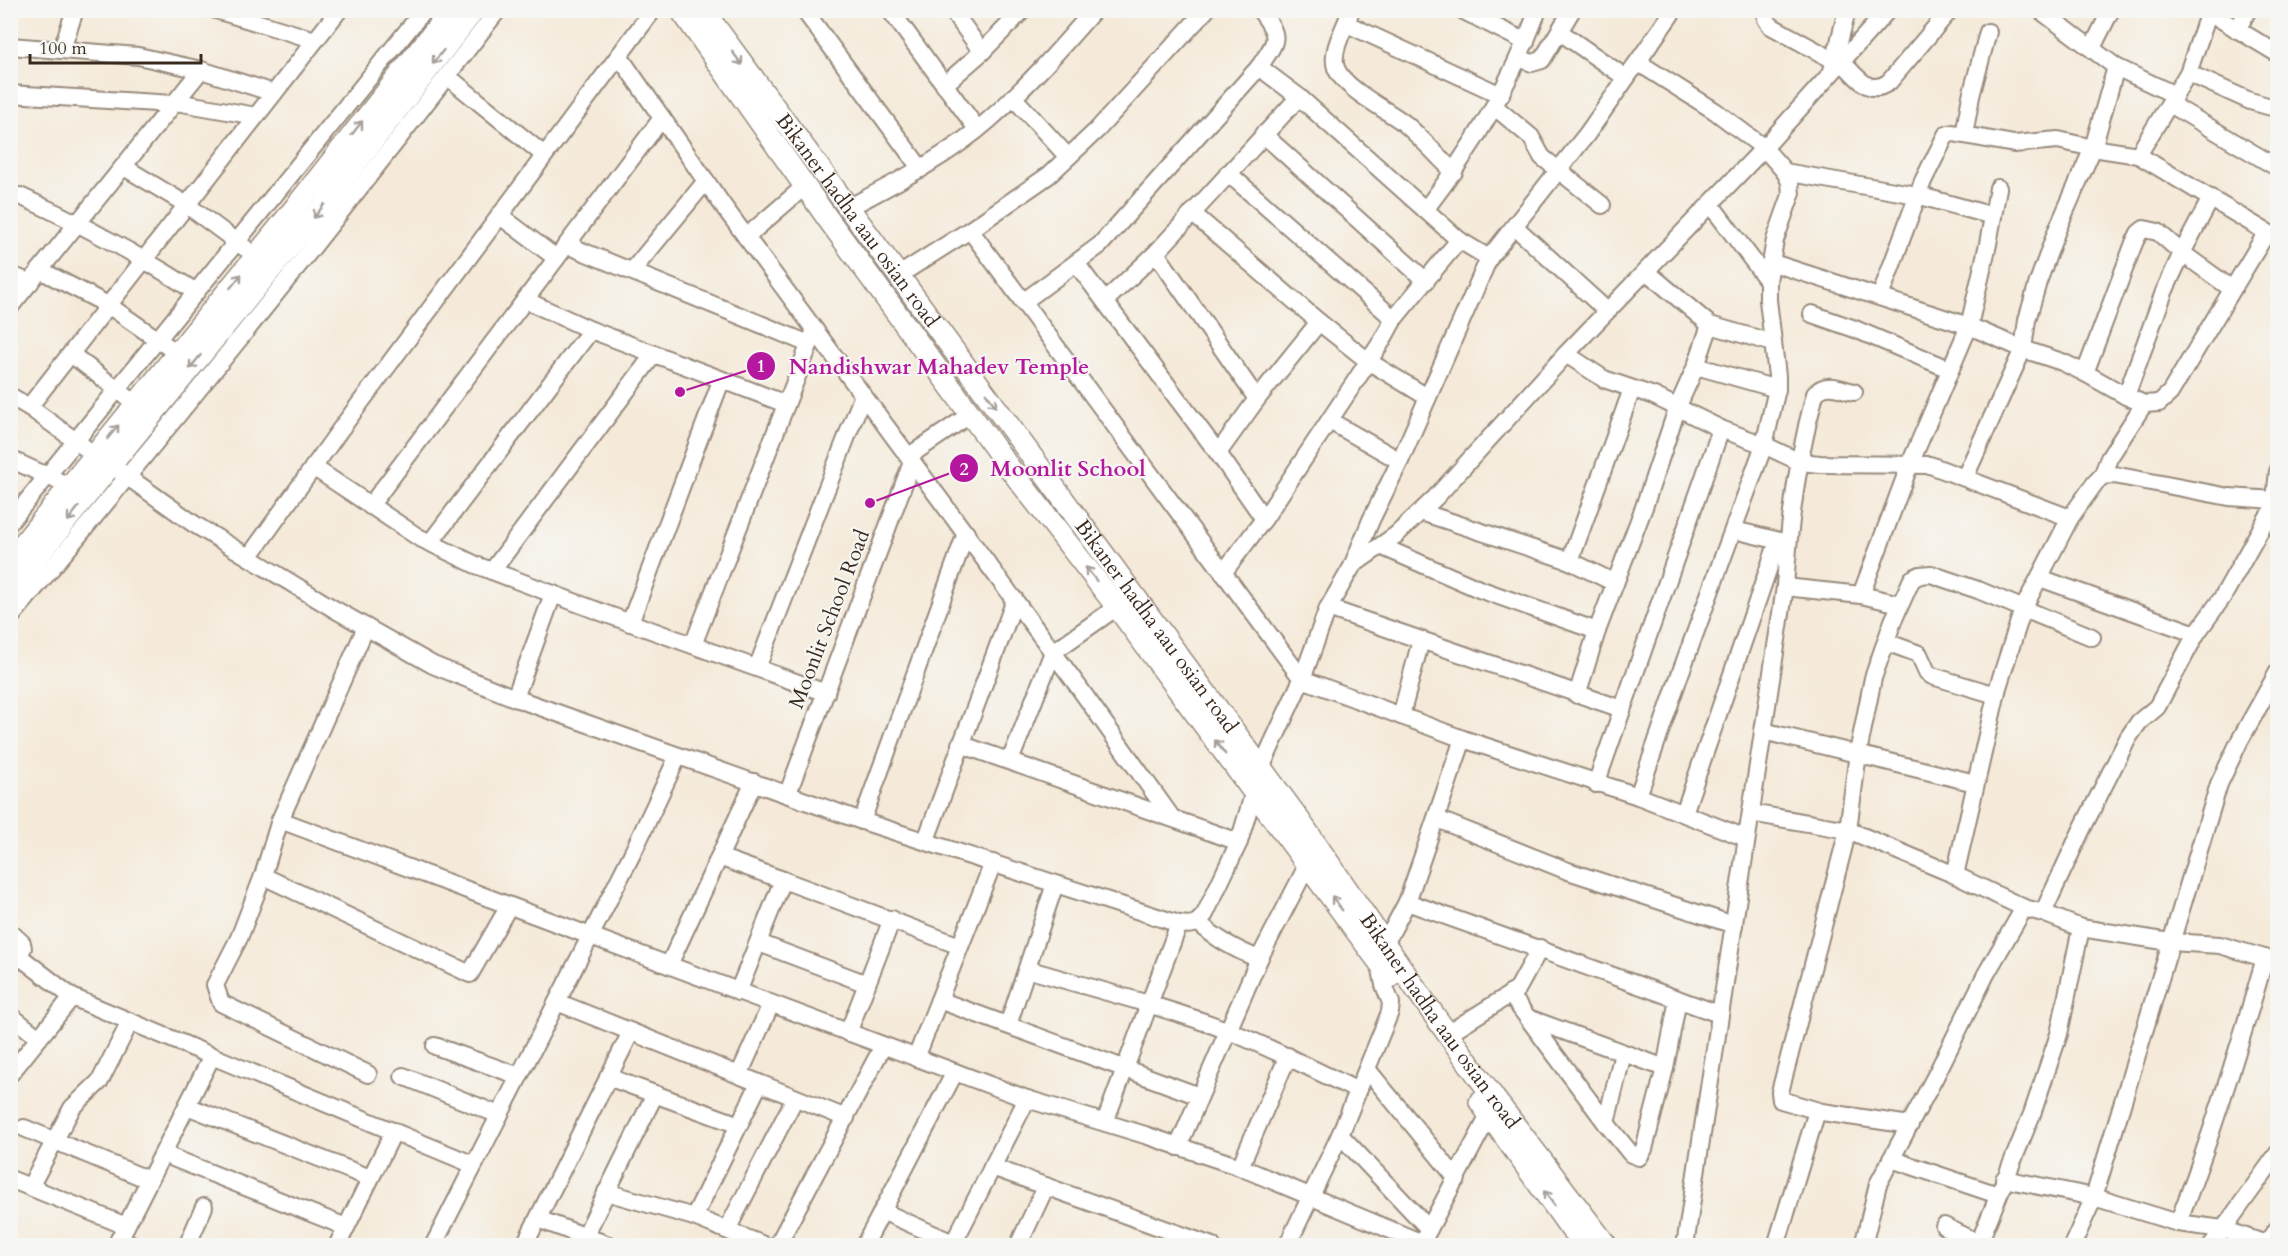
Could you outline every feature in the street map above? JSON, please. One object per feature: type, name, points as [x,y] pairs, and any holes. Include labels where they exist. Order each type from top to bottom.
[{"type":"main road","points":[[10,560],[69,486],[110,465],[136,404],[451,10]]},
{"type":"main road","points":[[10,591],[110,465],[318,212],[474,10]]},
{"type":"main road","name":"Bikaner hadha aau osian road","points":[[681,10],[1011,470],[1117,607],[1308,864],[1447,1034],[1492,1108],[1607,1245]]},
{"type":"main road","name":"Bikaner hadha aau osian road","points":[[703,10],[1261,768],[1382,953],[1492,1108],[1583,1245]]},
{"type":"street","points":[[63,49],[75,10]]},
{"type":"street","points":[[216,10],[315,40]]},
{"type":"street","points":[[29,407],[339,10]]},
{"type":"street","points":[[10,522],[424,10]]},
{"type":"street","points":[[10,618],[110,465],[240,340],[498,10]]},
{"type":"street","points":[[249,557],[499,215],[653,10]]},
{"type":"street","points":[[804,10],[921,169]]},
{"type":"street","points":[[890,10],[977,129]]},
{"type":"street","points":[[952,10],[982,52]]},
{"type":"street","points":[[944,85],[982,52],[1023,10]]},
{"type":"street","points":[[899,275],[970,230],[1049,175],[1098,130],[1206,10]]},
{"type":"street","points":[[1023,303],[1100,244],[1258,67],[1272,48],[1275,37],[1274,29],[1260,10]]},
{"type":"street","points":[[1462,10],[1526,42]]},
{"type":"street","points":[[1425,210],[1454,172],[1498,101],[1519,58],[1538,10]]},
{"type":"street","points":[[1519,58],[1532,63],[1542,60],[1572,10]]},
{"type":"street","points":[[10,396],[29,407],[194,524],[433,665],[515,698],[862,820],[1055,885],[1191,926],[1198,923],[1239,842],[1261,768],[1302,679],[1328,608],[1353,565],[1378,503],[1400,461],[1489,258],[1587,135],[1674,10]]},
{"type":"street","points":[[1766,10],[1766,19],[1772,26],[1874,89],[1888,82],[1950,10]]},
{"type":"street","points":[[1836,65],[1847,10]]},
{"type":"street","points":[[1353,565],[1383,547],[1420,512],[1566,354],[1711,205],[1888,10]]},
{"type":"street","points":[[2092,48],[2111,10]]},
{"type":"street","points":[[2237,30],[2248,10]]},
{"type":"street","points":[[2044,11],[2116,67],[2172,99],[2277,168]]},
{"type":"street","points":[[2138,155],[2188,73],[2207,11],[2277,54]]},
{"type":"street","points":[[848,208],[921,169],[977,129],[1043,68],[1089,12]]},
{"type":"street","points":[[1454,172],[1406,125],[1352,87],[1341,76],[1336,67],[1335,54],[1349,17],[1498,101],[1531,137],[1542,157],[1602,205]]},
{"type":"street","points":[[1560,32],[1626,78]]},
{"type":"street","points":[[1964,135],[1971,96],[1988,32]]},
{"type":"street","points":[[10,46],[138,56],[201,70],[274,93]]},
{"type":"street","points":[[620,56],[746,237],[812,337],[863,394],[1053,652],[1172,819]]},
{"type":"street","points":[[1638,796],[1675,686],[1764,445],[1777,389],[1768,281],[1770,262],[1775,240],[1791,195],[1790,182],[1785,172],[1764,148],[1715,111],[1639,63]]},
{"type":"street","points":[[1258,67],[1299,97],[1459,240],[1489,258]]},
{"type":"street","points":[[1965,477],[2023,349],[2027,320],[2038,282],[2057,230],[2093,148],[2116,67]]},
{"type":"street","points":[[10,307],[201,70]]},
{"type":"street","points":[[2188,73],[2250,101],[2277,109]]},
{"type":"street","points":[[447,76],[544,155]]},
{"type":"street","points":[[1013,97],[1068,157]]},
{"type":"street","points":[[1106,301],[1156,253],[1299,97]]},
{"type":"street","points":[[13,99],[172,104],[176,102],[256,116]]},
{"type":"street","points":[[370,506],[662,118]]},
{"type":"street","points":[[1770,262],[1970,326],[2023,349],[2062,362],[2144,404],[2159,403],[2170,393],[2232,289],[2272,235],[2138,155],[2058,140],[2014,144],[1953,133],[1946,135],[1931,160],[1880,297]]},
{"type":"street","points":[[1263,134],[1426,281]]},
{"type":"street","points":[[124,167],[187,205],[256,256]]},
{"type":"street","points":[[1785,172],[1917,195],[1993,216]]},
{"type":"street","points":[[1228,173],[1394,319]]},
{"type":"street","points":[[632,271],[706,181]]},
{"type":"street","points":[[746,237],[806,186]]},
{"type":"street","points":[[1861,595],[1910,464],[1949,369],[1970,326],[1998,188]]},
{"type":"street","points":[[20,196],[79,223],[145,259],[196,292]]},
{"type":"street","points":[[2126,396],[2164,292],[2211,198]]},
{"type":"street","points":[[1711,205],[1768,281]]},
{"type":"street","points":[[1192,213],[1368,361],[1427,397]]},
{"type":"street","points":[[499,215],[562,251],[632,271],[812,337]]},
{"type":"street","points":[[1515,227],[1607,311]]},
{"type":"street","points":[[2085,373],[2139,233],[2144,229],[2158,232],[2182,253],[2232,289]]},
{"type":"street","points":[[970,230],[1302,679],[1463,739],[1638,796],[1746,838]]},
{"type":"street","points":[[1223,573],[1264,519],[1330,421],[1394,319],[1459,240]]},
{"type":"street","points":[[1156,253],[1257,399]]},
{"type":"street","points":[[1076,263],[1218,453],[1264,519]]},
{"type":"street","points":[[1646,271],[1710,325],[1773,343]]},
{"type":"street","points":[[10,274],[35,277],[108,305],[177,353]]},
{"type":"street","points":[[525,300],[591,330],[786,404]]},
{"type":"street","points":[[1812,314],[1855,329],[1949,369]]},
{"type":"street","points":[[1218,453],[1257,399],[1319,322]]},
{"type":"street","points":[[1577,695],[1678,406],[1696,366],[1710,325]]},
{"type":"street","points":[[430,543],[591,330]]},
{"type":"street","points":[[693,645],[812,337]]},
{"type":"street","points":[[71,354],[136,404]]},
{"type":"street","points":[[492,571],[654,354]]},
{"type":"street","points":[[1566,354],[1604,379],[1678,406],[1721,429],[1764,445],[1800,462],[1930,465],[2070,518]]},
{"type":"street","points":[[1696,366],[1777,389]]},
{"type":"street","points":[[630,623],[722,381]]},
{"type":"street","points":[[1684,813],[1783,542],[1815,394],[1820,387],[1827,385],[1854,393]]},
{"type":"street","points":[[1570,561],[1632,389]]},
{"type":"street","points":[[757,668],[863,394]]},
{"type":"street","points":[[1955,875],[1996,695],[2023,609],[2070,518],[2102,476],[2109,458],[2144,404]]},
{"type":"street","points":[[910,459],[971,414]]},
{"type":"street","points":[[1330,421],[1400,461]]},
{"type":"street","points":[[1596,784],[1721,429]]},
{"type":"street","points":[[10,459],[69,486]]},
{"type":"street","name":"Moonlit School Road","points":[[788,793],[910,459]]},
{"type":"street","points":[[313,467],[430,543],[492,571],[826,693]]},
{"type":"street","points":[[2277,471],[2277,531]]},
{"type":"street","points":[[2102,476],[2114,474],[2276,505]]},
{"type":"street","points":[[2043,913],[2128,738],[2139,722],[2157,707],[2196,634],[2222,598],[2276,505]]},
{"type":"street","points":[[1420,512],[1570,561],[1615,583]]},
{"type":"street","points":[[1734,530],[1783,542]]},
{"type":"street","points":[[862,820],[966,533]]},
{"type":"street","points":[[1684,1245],[1785,587],[1783,542]]},
{"type":"street","points":[[1383,547],[1479,589],[1598,631]]},
{"type":"street","points":[[1910,1125],[1817,1112],[1781,1100],[1780,1092],[1848,830],[1858,753],[1874,678],[1900,604],[1912,579],[1920,575],[1931,574],[1978,590],[2092,637]]},
{"type":"street","points":[[2040,578],[2196,634]]},
{"type":"street","points":[[1785,587],[1861,595],[1900,604]]},
{"type":"street","points":[[515,698],[553,594]]},
{"type":"street","points":[[926,840],[1015,600]]},
{"type":"street","points":[[1010,761],[1053,652],[1117,607]]},
{"type":"street","points":[[1328,608],[1622,709]]},
{"type":"street","points":[[366,627],[280,820],[263,876],[239,938],[215,985],[221,1003],[368,1074]]},
{"type":"street","points":[[1401,716],[1421,640]]},
{"type":"street","points":[[1886,642],[1918,654],[1927,672],[1932,676],[1996,695]]},
{"type":"street","points":[[2072,1245],[2094,1197],[2219,784],[2277,672]]},
{"type":"street","points":[[1763,731],[1975,783]]},
{"type":"street","points":[[1287,1245],[1340,1135],[1390,1012],[1391,1003],[1384,986],[1382,953],[1407,902],[1463,739]]},
{"type":"street","points":[[960,744],[1239,842]]},
{"type":"street","points":[[436,1244],[591,936],[678,756]]},
{"type":"street","points":[[669,965],[754,782]]},
{"type":"street","points":[[1751,813],[1848,830],[1955,875],[2024,909],[2043,913],[2081,928],[2170,942],[2220,945],[2271,960],[2206,1152],[2178,1223]]},
{"type":"street","points":[[1437,819],[1568,871],[1734,925]]},
{"type":"street","points":[[280,820],[1027,1099],[1105,1122],[1240,1167],[1424,1239]]},
{"type":"street","points":[[719,857],[960,946]]},
{"type":"street","points":[[916,1058],[993,863]]},
{"type":"street","points":[[1178,1147],[1259,959],[1308,864]]},
{"type":"street","points":[[263,876],[470,974],[509,906]]},
{"type":"street","points":[[738,992],[783,880]]},
{"type":"street","points":[[1008,1025],[1055,885]]},
{"type":"street","points":[[1407,902],[1719,1014]]},
{"type":"street","points":[[1863,1245],[1878,1184],[1986,974],[2024,909]]},
{"type":"street","points":[[848,1033],[892,919]]},
{"type":"street","points":[[1198,923],[1227,945],[1259,959]]},
{"type":"street","points":[[1105,1122],[1179,924]]},
{"type":"street","points":[[1944,1226],[1982,1244],[2001,1187],[2032,1114],[2059,1034],[2081,928]]},
{"type":"street","points":[[10,932],[22,943],[23,948],[15,962],[72,997],[474,1165]]},
{"type":"street","points":[[759,943],[867,984]]},
{"type":"street","points":[[1447,1034],[1517,990],[1540,948]]},
{"type":"street","points":[[1027,969],[1150,1005],[1227,1031],[1288,1056],[1358,1091]]},
{"type":"street","points":[[1510,994],[1606,1123],[1631,1154],[1639,1157],[1642,1154],[1665,1068],[1678,999]]},
{"type":"street","points":[[10,1074],[72,997]]},
{"type":"street","points":[[939,1000],[1199,1096]]},
{"type":"street","points":[[557,1002],[846,1118]]},
{"type":"street","points":[[739,1076],[771,1004]]},
{"type":"street","points":[[10,1015],[39,1038]]},
{"type":"street","points":[[1528,1018],[1665,1068]]},
{"type":"street","points":[[30,1187],[72,1108],[100,1081],[130,1022]]},
{"type":"street","points":[[524,1245],[631,1032]]},
{"type":"street","points":[[435,1046],[519,1076]]},
{"type":"street","points":[[777,1245],[883,1046]]},
{"type":"street","points":[[1606,1123],[1623,1053]]},
{"type":"street","points":[[120,1237],[212,1056]]},
{"type":"street","points":[[1240,1167],[1288,1056]]},
{"type":"street","points":[[1367,1069],[1457,1179]]},
{"type":"street","points":[[864,1245],[955,1072]]},
{"type":"street","points":[[403,1076],[500,1115]]},
{"type":"street","points":[[609,1077],[739,1125]]},
{"type":"street","points":[[694,1217],[759,1083]]},
{"type":"street","points":[[585,1236],[655,1094]]},
{"type":"street","points":[[727,1230],[795,1098]]},
{"type":"street","points":[[882,1211],[952,1244],[1027,1099]]},
{"type":"street","points":[[187,1106],[370,1178]]},
{"type":"street","points":[[1424,1239],[1492,1108]]},
{"type":"street","points":[[1776,1245],[1817,1112]]},
{"type":"street","points":[[24,1128],[149,1180]]},
{"type":"street","points":[[337,1245],[394,1131]]},
{"type":"street","points":[[1340,1135],[1424,1239]]},
{"type":"street","points":[[2211,1245],[2277,1153]]},
{"type":"street","points":[[163,1154],[346,1227]]},
{"type":"street","points":[[1891,1159],[2001,1187],[2094,1197],[2178,1223],[2223,1229],[2269,1244],[2277,1228]]},
{"type":"street","points":[[992,1167],[1212,1245]]},
{"type":"street","points":[[10,1179],[30,1187],[136,1245]]},
{"type":"street","points":[[1018,1245],[1046,1186]]},
{"type":"street","points":[[606,1192],[694,1217],[766,1245]]},
{"type":"street","points":[[187,1245],[204,1207]]},
{"type":"street","points":[[538,1219],[611,1245]]},
{"type":"place","name":"Nandishwar Mahadev Temple","points":[[680,392]]},
{"type":"place","name":"Moonlit School","points":[[870,503]]}]
